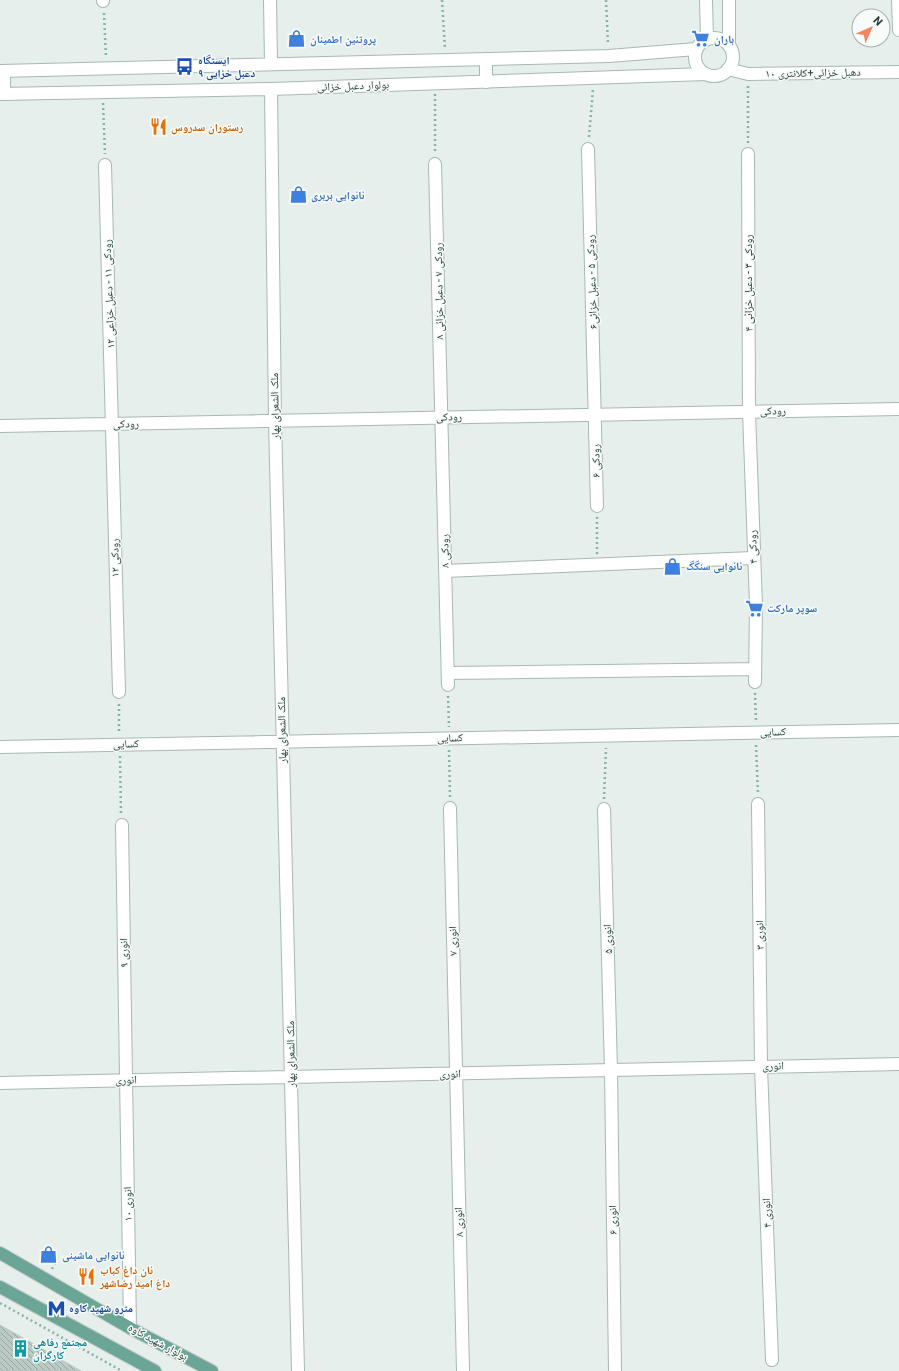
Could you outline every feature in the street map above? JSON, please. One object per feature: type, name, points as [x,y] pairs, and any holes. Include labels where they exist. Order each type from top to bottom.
[{"type":"main road","name":"بولوار شهید کاوه","points":[[0,1253],[130,1328],[212,1371]]},
{"type":"main road","points":[[0,1287],[155,1371]]},
{"type":"street","points":[[270,0],[271,64]]},
{"type":"street","points":[[706,0],[707,39]]},
{"type":"street","points":[[728,0],[729,46],[733,55],[728,69],[715,76],[706,74],[696,64],[696,49],[703,41],[717,38],[729,46]]},
{"type":"street","points":[[898,0],[899,30]]},
{"type":"street","points":[[2,94],[2,71],[608,56],[696,49]]},
{"type":"street","points":[[486,59],[486,82]]},
{"type":"street","name":"دهبل خزائی+کلانتری ۱۰","points":[[728,69],[748,74],[899,72]]},
{"type":"street","name":"بولوار دعبل خزائی","points":[[2,94],[271,89],[706,74]]},
{"type":"street","name":"ملک الشعرای بهار","points":[[271,89],[275,421],[298,1371]]},
{"type":"street","name":"رودکی ۵ - دعبل خزائی۶","points":[[588,149],[595,415]]},
{"type":"street","name":"رودکی ۳ - دعبل خزائی ۴","points":[[748,154],[749,412]]},
{"type":"street","name":"رودکی ۷ - دعبل خزائی ۸","points":[[436,164],[442,418]]},
{"type":"street","name":"رودکی ۱۱ - دعبل خزاعی ۱۲","points":[[105,165],[112,424]]},
{"type":"street","name":"رودکی","points":[[0,426],[899,409]]},
{"type":"street","name":"رودکی ۴","points":[[749,412],[753,558],[756,605],[755,682]]},
{"type":"street","name":"رودکی ۶","points":[[595,415],[598,506]]},
{"type":"street","name":"رودکی ۸","points":[[442,418],[448,679],[755,669]]},
{"type":"street","name":"رودکی ۱۲","points":[[112,424],[118,692]]},
{"type":"street","points":[[445,571],[753,558]]},
{"type":"street","name":"کسایی","points":[[0,747],[899,730]]},
{"type":"street","name":"انوری ۳","points":[[758,804],[761,1067]]},
{"type":"street","name":"انوری ۷","points":[[450,808],[455,1073]]},
{"type":"street","name":"انوری ۵","points":[[604,809],[611,1070]]},
{"type":"street","name":"انوری ۹","points":[[122,825],[126,1080]]},
{"type":"street","name":"انوری","points":[[0,1083],[899,1064]]},
{"type":"street","name":"انوری ۴","points":[[761,1067],[772,1360]]},
{"type":"street","name":"انوری ۶","points":[[611,1070],[614,1371]]},
{"type":"street","name":"انوری ۸","points":[[455,1073],[463,1371]]},
{"type":"street","name":"انوری ۱۰","points":[[126,1080],[130,1328]]},
{"type":"path","points":[[103,0],[106,68]]},
{"type":"path","points":[[442,0],[445,60]]},
{"type":"path","points":[[606,0],[608,56]]},
{"type":"path","points":[[748,74],[748,154]]},
{"type":"path","points":[[588,149],[594,78]]},
{"type":"path","points":[[435,83],[436,164]]},
{"type":"path","points":[[102,92],[105,165]]},
{"type":"path","points":[[597,565],[598,506]]},
{"type":"path","points":[[604,809],[606,735]]},
{"type":"path","points":[[0,1303],[122,1371]]},
{"type":"building","name":"مجتمع رفاهی کارگران","points":[[0,1325],[81,1371],[0,1371]]},
{"type":"place","name":"پروتئین اطمینان","points":[[297,39]]},
{"type":"place","name":"باران","points":[[701,39]]},
{"type":"place","name":"ایستگاه دعبل خزایی ۹","points":[[185,66]]},
{"type":"place","name":"رستوران سدروس","points":[[158,127]]},
{"type":"place","name":"نانوایی بربری","points":[[298,195]]},
{"type":"place","name":"نانوایی سنگگ","points":[[673,566]]},
{"type":"place","name":"سوپر مارکت","points":[[754,608]]},
{"type":"place","name":"نانوایی ماشینی","points":[[49,1255]]},
{"type":"place","name":"نان داغ کباب داغ امید رضاشهر","points":[[87,1276]]},
{"type":"place","name":"مترو شهید کاوه","points":[[56,1308]]},
{"type":"place","name":"مجتمع رفاهی کارگران","points":[[20,1348]]}]
